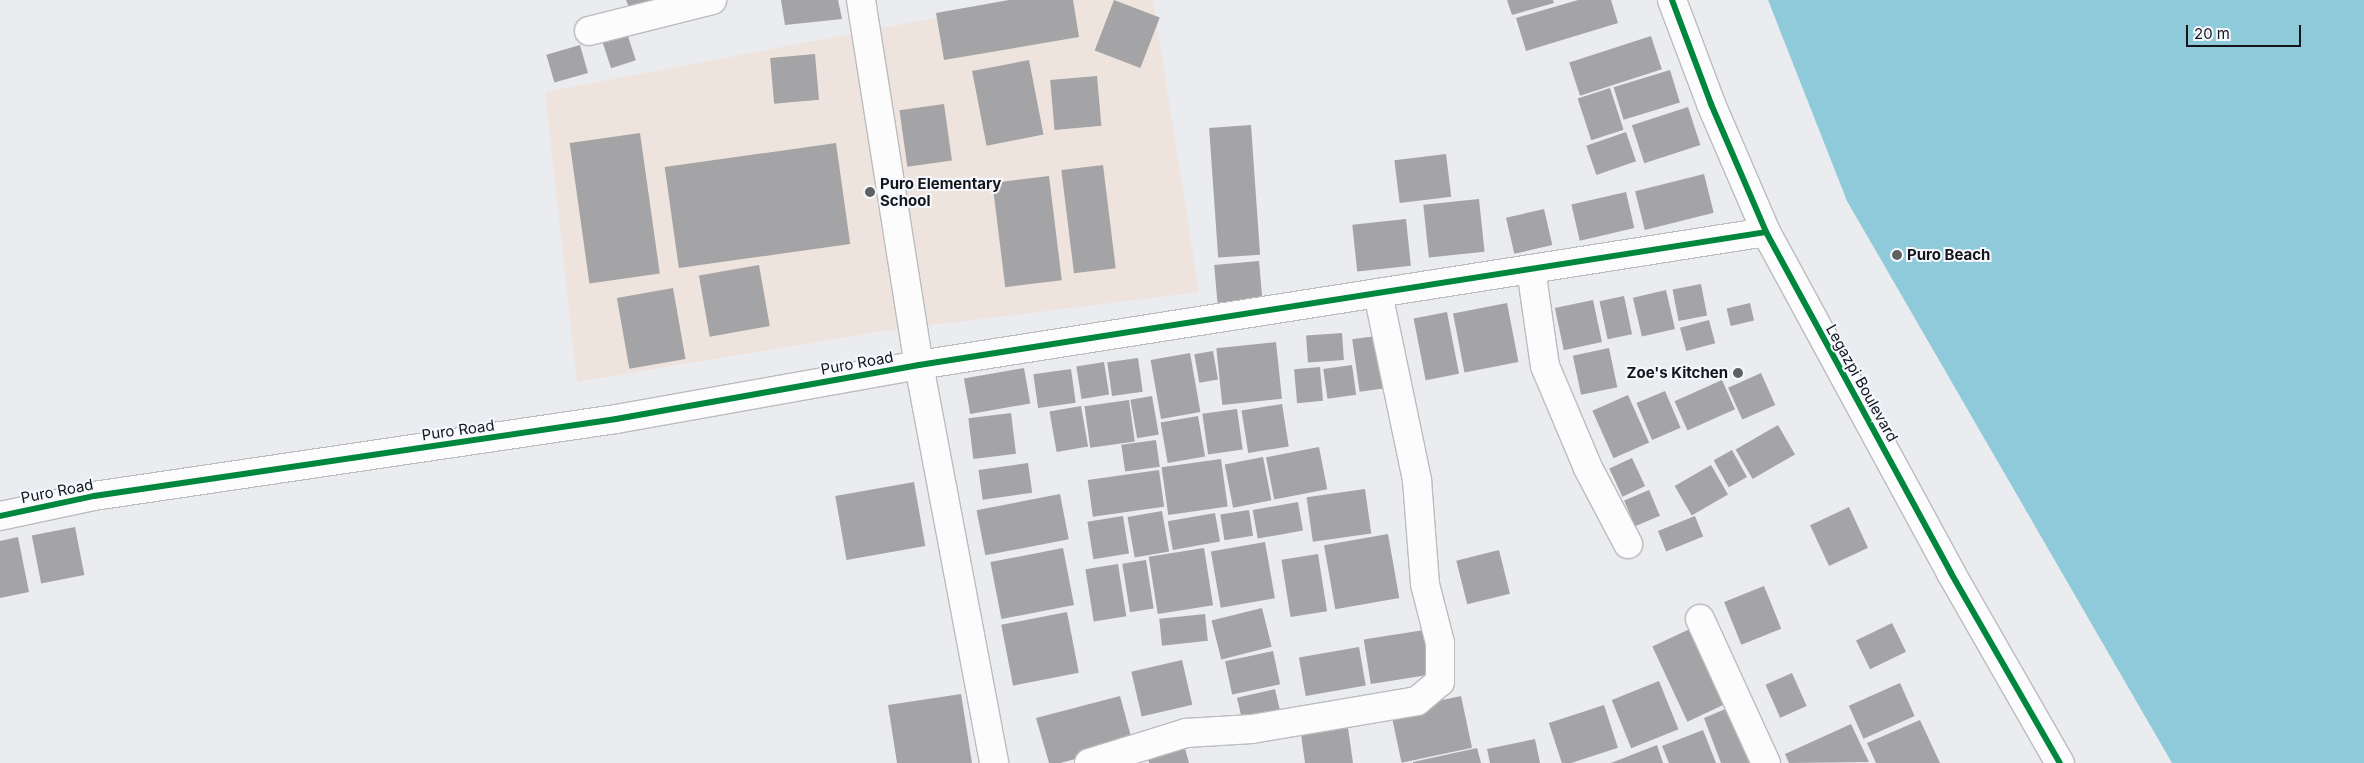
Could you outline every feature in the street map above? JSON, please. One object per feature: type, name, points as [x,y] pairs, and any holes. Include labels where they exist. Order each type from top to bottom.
[{"type":"street","points":[[589,31],[712,0]]},
{"type":"street","points":[[861,0],[919,365],[994,763]]},
{"type":"street","name":"Legazpi Boulevard","points":[[1672,0],[1711,104],[1766,232],[1951,573],[2060,763]]},
{"type":"street","name":"Puro Road","points":[[0,516],[94,496],[616,419],[919,365],[1766,232]]},
{"type":"street","points":[[1531,268],[1545,366],[1588,468],[1628,544]]},
{"type":"street","points":[[1089,763],[1186,733],[1252,729],[1417,701],[1440,682],[1440,643],[1426,584],[1417,480],[1378,293]]},
{"type":"street","points":[[1700,619],[1766,763]]},
{"type":"shaded area","name":"Puro Elementary School","points":[[1030,0],[1153,0],[1199,292],[877,332],[577,382],[545,92]]},
{"type":"water","points":[[1768,0],[2364,0],[2364,763],[2172,763],[1847,201]]},
{"type":"building","points":[[626,0],[676,0],[633,17]]},
{"type":"building","points":[[781,0],[838,0],[842,19],[785,25]]},
{"type":"building","points":[[1009,0],[1073,0],[1079,37],[944,60],[936,13]]},
{"type":"building","points":[[1114,0],[1160,18],[1140,68],[1095,50]]},
{"type":"building","points":[[1507,0],[1553,0],[1554,3],[1512,15]]},
{"type":"building","points":[[1578,0],[1611,0],[1618,23],[1526,51],[1516,18]]},
{"type":"building","points":[[625,27],[636,60],[611,68],[600,35]]},
{"type":"building","points":[[1651,36],[1662,69],[1580,96],[1569,63]]},
{"type":"building","points":[[580,45],[588,73],[554,83],[546,55]]},
{"type":"building","points":[[815,54],[819,100],[774,104],[770,58]]},
{"type":"building","points":[[1029,60],[1044,135],[987,146],[972,71]]},
{"type":"building","points":[[1670,70],[1680,103],[1624,120],[1614,87]]},
{"type":"building","points":[[1097,76],[1101,126],[1055,130],[1050,80]]},
{"type":"building","points":[[1610,88],[1624,130],[1591,140],[1578,99]]},
{"type":"building","points":[[944,104],[952,160],[907,167],[899,110]]},
{"type":"building","points":[[1688,107],[1700,145],[1644,163],[1632,125]]},
{"type":"building","points":[[1251,125],[1260,255],[1218,258],[1209,128]]},
{"type":"building","points":[[1626,132],[1636,161],[1596,175],[1586,146]]},
{"type":"building","points":[[640,133],[660,274],[589,283],[570,143]]},
{"type":"building","points":[[836,143],[850,244],[679,268],[665,167]]},
{"type":"building","points":[[1446,154],[1451,197],[1400,203],[1394,160]]},
{"type":"building","points":[[1103,165],[1116,268],[1074,273],[1061,170]]},
{"type":"building","points":[[1704,174],[1714,213],[1645,230],[1635,191]]},
{"type":"building","points":[[1049,176],[1062,280],[1005,287],[992,183]]},
{"type":"building","points":[[1626,192],[1634,228],[1580,241],[1571,205]]},
{"type":"building","points":[[1479,199],[1485,252],[1429,258],[1423,205]]},
{"type":"building","points":[[1544,209],[1552,245],[1514,254],[1506,218]]},
{"type":"building","points":[[1406,219],[1411,266],[1357,271],[1352,225]]},
{"type":"building","points":[[1259,261],[1262,299],[1217,303],[1214,265]]},
{"type":"building","points":[[759,265],[770,326],[710,337],[699,276]]},
{"type":"building","points":[[1701,284],[1707,315],[1679,321],[1673,290]]},
{"type":"building","points":[[673,288],[686,359],[629,369],[617,298]]},
{"type":"building","points":[[1666,290],[1675,329],[1642,337],[1633,298]]},
{"type":"building","points":[[1624,296],[1632,334],[1608,339],[1600,301]]},
{"type":"building","points":[[1593,300],[1602,342],[1564,350],[1555,308]]},
{"type":"building","points":[[1507,303],[1518,362],[1464,372],[1453,313]]},
{"type":"building","points":[[1750,303],[1754,321],[1731,326],[1727,308]]},
{"type":"building","points":[[1447,312],[1459,374],[1426,380],[1414,318]]},
{"type":"building","points":[[1709,320],[1715,343],[1686,351],[1680,328]]},
{"type":"building","points":[[1342,333],[1344,360],[1308,362],[1306,336]]},
{"type":"building","points":[[1376,336],[1383,388],[1360,392],[1352,339]]},
{"type":"building","points":[[1276,342],[1282,399],[1222,405],[1216,348]]},
{"type":"building","points":[[1609,348],[1617,387],[1581,395],[1573,356]]},
{"type":"building","points":[[1213,351],[1218,380],[1199,383],[1194,354]]},
{"type":"building","points":[[1190,353],[1200,412],[1161,419],[1151,360]]},
{"type":"building","points":[[1138,358],[1143,392],[1112,396],[1107,362]]},
{"type":"building","points":[[1104,362],[1109,395],[1082,399],[1076,366]]},
{"type":"building","points":[[1352,365],[1356,395],[1327,399],[1323,369]]},
{"type":"building","points":[[1320,367],[1323,401],[1297,403],[1294,369]]},
{"type":"building","points":[[1024,368],[1030,403],[970,414],[964,379]]},
{"type":"building","points":[[1071,369],[1076,403],[1038,408],[1033,374]]},
{"type":"building","points":[[1761,373],[1775,405],[1742,420],[1728,388]]},
{"type":"building","points":[[1722,380],[1735,409],[1688,430],[1674,401]]},
{"type":"building","points":[[1665,391],[1681,428],[1652,440],[1636,403]]},
{"type":"building","points":[[1628,395],[1649,443],[1614,458],[1592,411]]},
{"type":"building","points":[[1152,396],[1159,434],[1137,438],[1130,400]]},
{"type":"building","points":[[1129,400],[1135,442],[1090,448],[1084,406]]},
{"type":"building","points":[[1282,404],[1289,446],[1248,453],[1242,410]]},
{"type":"building","points":[[1081,406],[1088,446],[1057,452],[1049,412]]},
{"type":"building","points":[[1237,409],[1243,450],[1208,454],[1202,414]]},
{"type":"building","points":[[1011,413],[1016,454],[973,459],[968,418]]},
{"type":"building","points":[[1198,416],[1205,456],[1168,463],[1161,423]]},
{"type":"building","points":[[1778,425],[1795,454],[1753,479],[1736,450]]},
{"type":"building","points":[[1156,440],[1160,467],[1125,472],[1121,445]]},
{"type":"building","points":[[1319,447],[1327,489],[1274,500],[1266,457]]},
{"type":"building","points":[[1732,450],[1747,477],[1729,487],[1714,460]]},
{"type":"building","points":[[1263,457],[1271,500],[1233,508],[1225,464]]},
{"type":"building","points":[[1632,458],[1645,486],[1622,497],[1609,469]]},
{"type":"building","points":[[1221,459],[1228,507],[1168,515],[1162,467]]},
{"type":"building","points":[[1028,463],[1032,493],[983,500],[978,470]]},
{"type":"building","points":[[1711,465],[1728,494],[1692,515],[1675,486]]},
{"type":"building","points":[[1159,470],[1164,507],[1093,517],[1088,480]]},
{"type":"building","points":[[914,482],[925,546],[847,560],[835,496]]},
{"type":"building","points":[[1365,489],[1371,534],[1313,542],[1307,497]]},
{"type":"building","points":[[1649,490],[1660,516],[1635,526],[1624,501]]},
{"type":"building","points":[[1060,494],[1069,539],[985,555],[977,510]]},
{"type":"building","points":[[1298,502],[1303,531],[1258,539],[1253,510]]},
{"type":"building","points":[[1849,507],[1868,548],[1829,566],[1810,525]]},
{"type":"building","points":[[1249,510],[1253,536],[1224,540],[1220,515]]},
{"type":"building","points":[[1162,511],[1169,551],[1135,557],[1128,517]]},
{"type":"building","points":[[1215,513],[1220,542],[1173,550],[1168,521]]},
{"type":"building","points":[[1123,516],[1129,554],[1093,559],[1087,522]]},
{"type":"building","points":[[1695,516],[1703,536],[1666,551],[1658,531]]},
{"type":"building","points":[[75,527],[84,575],[41,583],[32,535]]},
{"type":"building","points":[[1388,534],[1399,598],[1335,609],[1324,545]]},
{"type":"building","points":[[18,537],[29,592],[0,598],[0,541]]},
{"type":"building","points":[[1265,542],[1275,598],[1221,608],[1211,552]]},
{"type":"building","points":[[1063,548],[1074,605],[1001,619],[990,562]]},
{"type":"building","points":[[1204,548],[1213,605],[1158,614],[1149,557]]},
{"type":"building","points":[[1499,550],[1510,594],[1467,604],[1456,561]]},
{"type":"building","points":[[1318,554],[1327,611],[1291,617],[1281,560]]},
{"type":"building","points":[[1146,560],[1154,608],[1130,612],[1122,564]]},
{"type":"building","points":[[1118,564],[1126,616],[1094,622],[1085,569]]},
{"type":"building","points":[[1764,586],[1781,629],[1741,645],[1724,602]]},
{"type":"building","points":[[1262,608],[1272,647],[1221,659],[1212,621]]},
{"type":"building","points":[[1067,612],[1079,673],[1013,686],[1001,625]]},
{"type":"building","points":[[1205,614],[1208,641],[1162,646],[1159,619]]},
{"type":"building","points":[[1892,623],[1906,652],[1870,669],[1856,641]]},
{"type":"building","points":[[1694,627],[1729,702],[1687,722],[1652,646]]},
{"type":"building","points":[[1424,630],[1431,674],[1371,684],[1364,640]]},
{"type":"building","points":[[1359,647],[1366,685],[1306,696],[1299,658]]},
{"type":"building","points":[[1273,651],[1280,684],[1232,694],[1225,661]]},
{"type":"building","points":[[1182,660],[1192,705],[1142,717],[1131,672]]},
{"type":"building","points":[[1792,673],[1807,706],[1780,718],[1766,685]]},
{"type":"building","points":[[1659,681],[1678,729],[1631,748],[1612,700]]},
{"type":"building","points":[[1900,683],[1915,716],[1863,739],[1849,706]]},
{"type":"building","points":[[1275,689],[1281,716],[1243,725],[1237,698]]},
{"type":"building","points":[[961,694],[972,763],[897,763],[888,705]]},
{"type":"building","points":[[1120,696],[1133,744],[1060,763],[1049,763],[1036,718]]},
{"type":"building","points":[[1461,696],[1472,748],[1402,763],[1391,711]]},
{"type":"building","points":[[1604,705],[1618,748],[1571,763],[1562,763],[1549,723]]},
{"type":"building","points":[[1730,707],[1752,763],[1721,763],[1704,718]]},
{"type":"building","points":[[1920,720],[1940,763],[1876,763],[1867,743]]},
{"type":"building","points":[[1347,721],[1353,763],[1305,763],[1300,727]]},
{"type":"building","points":[[1851,724],[1869,762],[1789,763],[1785,754]]},
{"type":"building","points":[[1703,730],[1716,763],[1669,763],[1662,746]]},
{"type":"building","points":[[1535,739],[1540,763],[1490,763],[1487,749]]},
{"type":"building","points":[[1183,741],[1189,763],[1149,763],[1147,753]]},
{"type":"building","points":[[1657,745],[1663,763],[1611,763]]},
{"type":"building","points":[[1477,748],[1481,763],[1413,763],[1413,762]]},
{"type":"cycle path","points":[[1672,0],[1711,104],[1766,232],[1951,573],[2060,763]]},
{"type":"cycle path","points":[[0,516],[94,496],[616,419],[919,365],[1766,232]]},
{"type":"place","name":"Puro Elementary School","points":[[870,192]]},
{"type":"place","name":"Puro Beach","points":[[1897,255]]},
{"type":"place","name":"Zoe's Kitchen","points":[[1738,373]]}]
